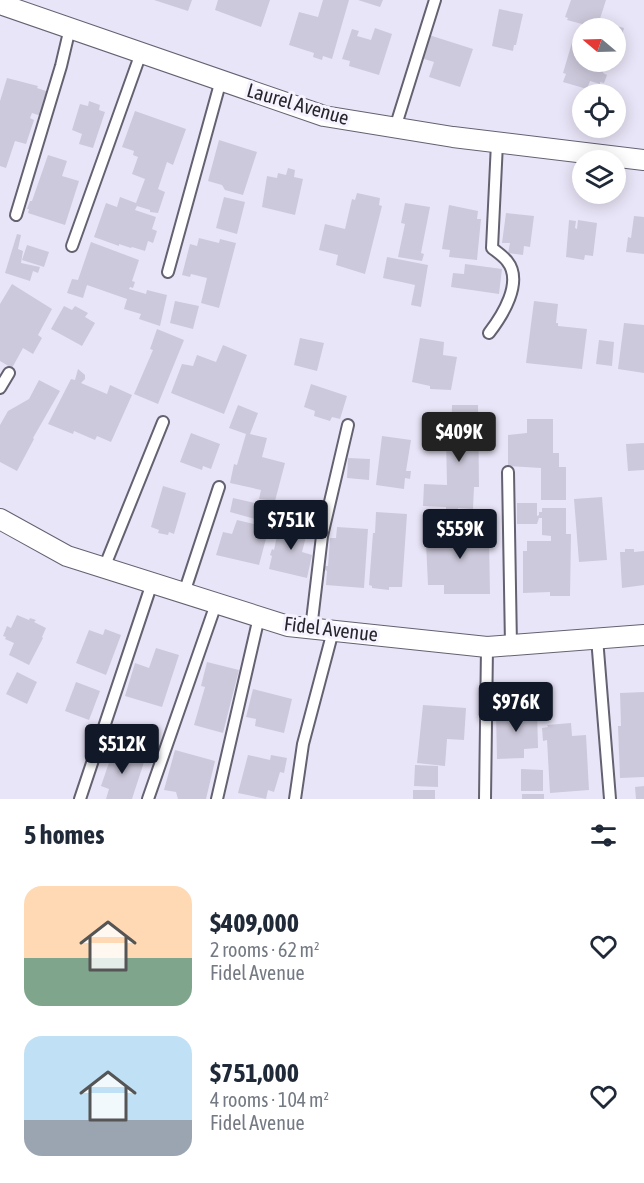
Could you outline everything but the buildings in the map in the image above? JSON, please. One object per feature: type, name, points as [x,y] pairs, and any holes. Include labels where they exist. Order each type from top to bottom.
[{"type":"street","name":"Laurel Avenue","points":[[8,4],[70,28],[324,116],[497,143],[644,160]]},
{"type":"street","name":"Fidel Avenue","points":[[0,519],[67,556],[288,626],[487,647],[644,635]]},
{"type":"lane","points":[[395,128],[435,0]]},
{"type":"lane","points":[[16,215],[61,66],[70,28]]},
{"type":"lane","points":[[72,246],[141,53]]},
{"type":"lane","points":[[168,272],[221,80]]},
{"type":"lane","points":[[489,333],[498,321],[512,287],[508,263],[492,248],[497,143]]},
{"type":"lane","points":[[0,388],[9,373]]},
{"type":"lane","points":[[104,568],[163,422]]},
{"type":"lane","points":[[311,628],[322,536],[348,425]]},
{"type":"lane","points":[[508,472],[511,645]]},
{"type":"lane","points":[[184,593],[219,487]]},
{"type":"lane","points":[[80,799],[152,583]]},
{"type":"lane","points":[[148,799],[216,604]]},
{"type":"lane","points":[[217,799],[259,617]]},
{"type":"lane","points":[[295,799],[303,744],[333,631]]},
{"type":"lane","points":[[597,639],[610,799]]},
{"type":"lane","points":[[485,799],[487,647]]}]
